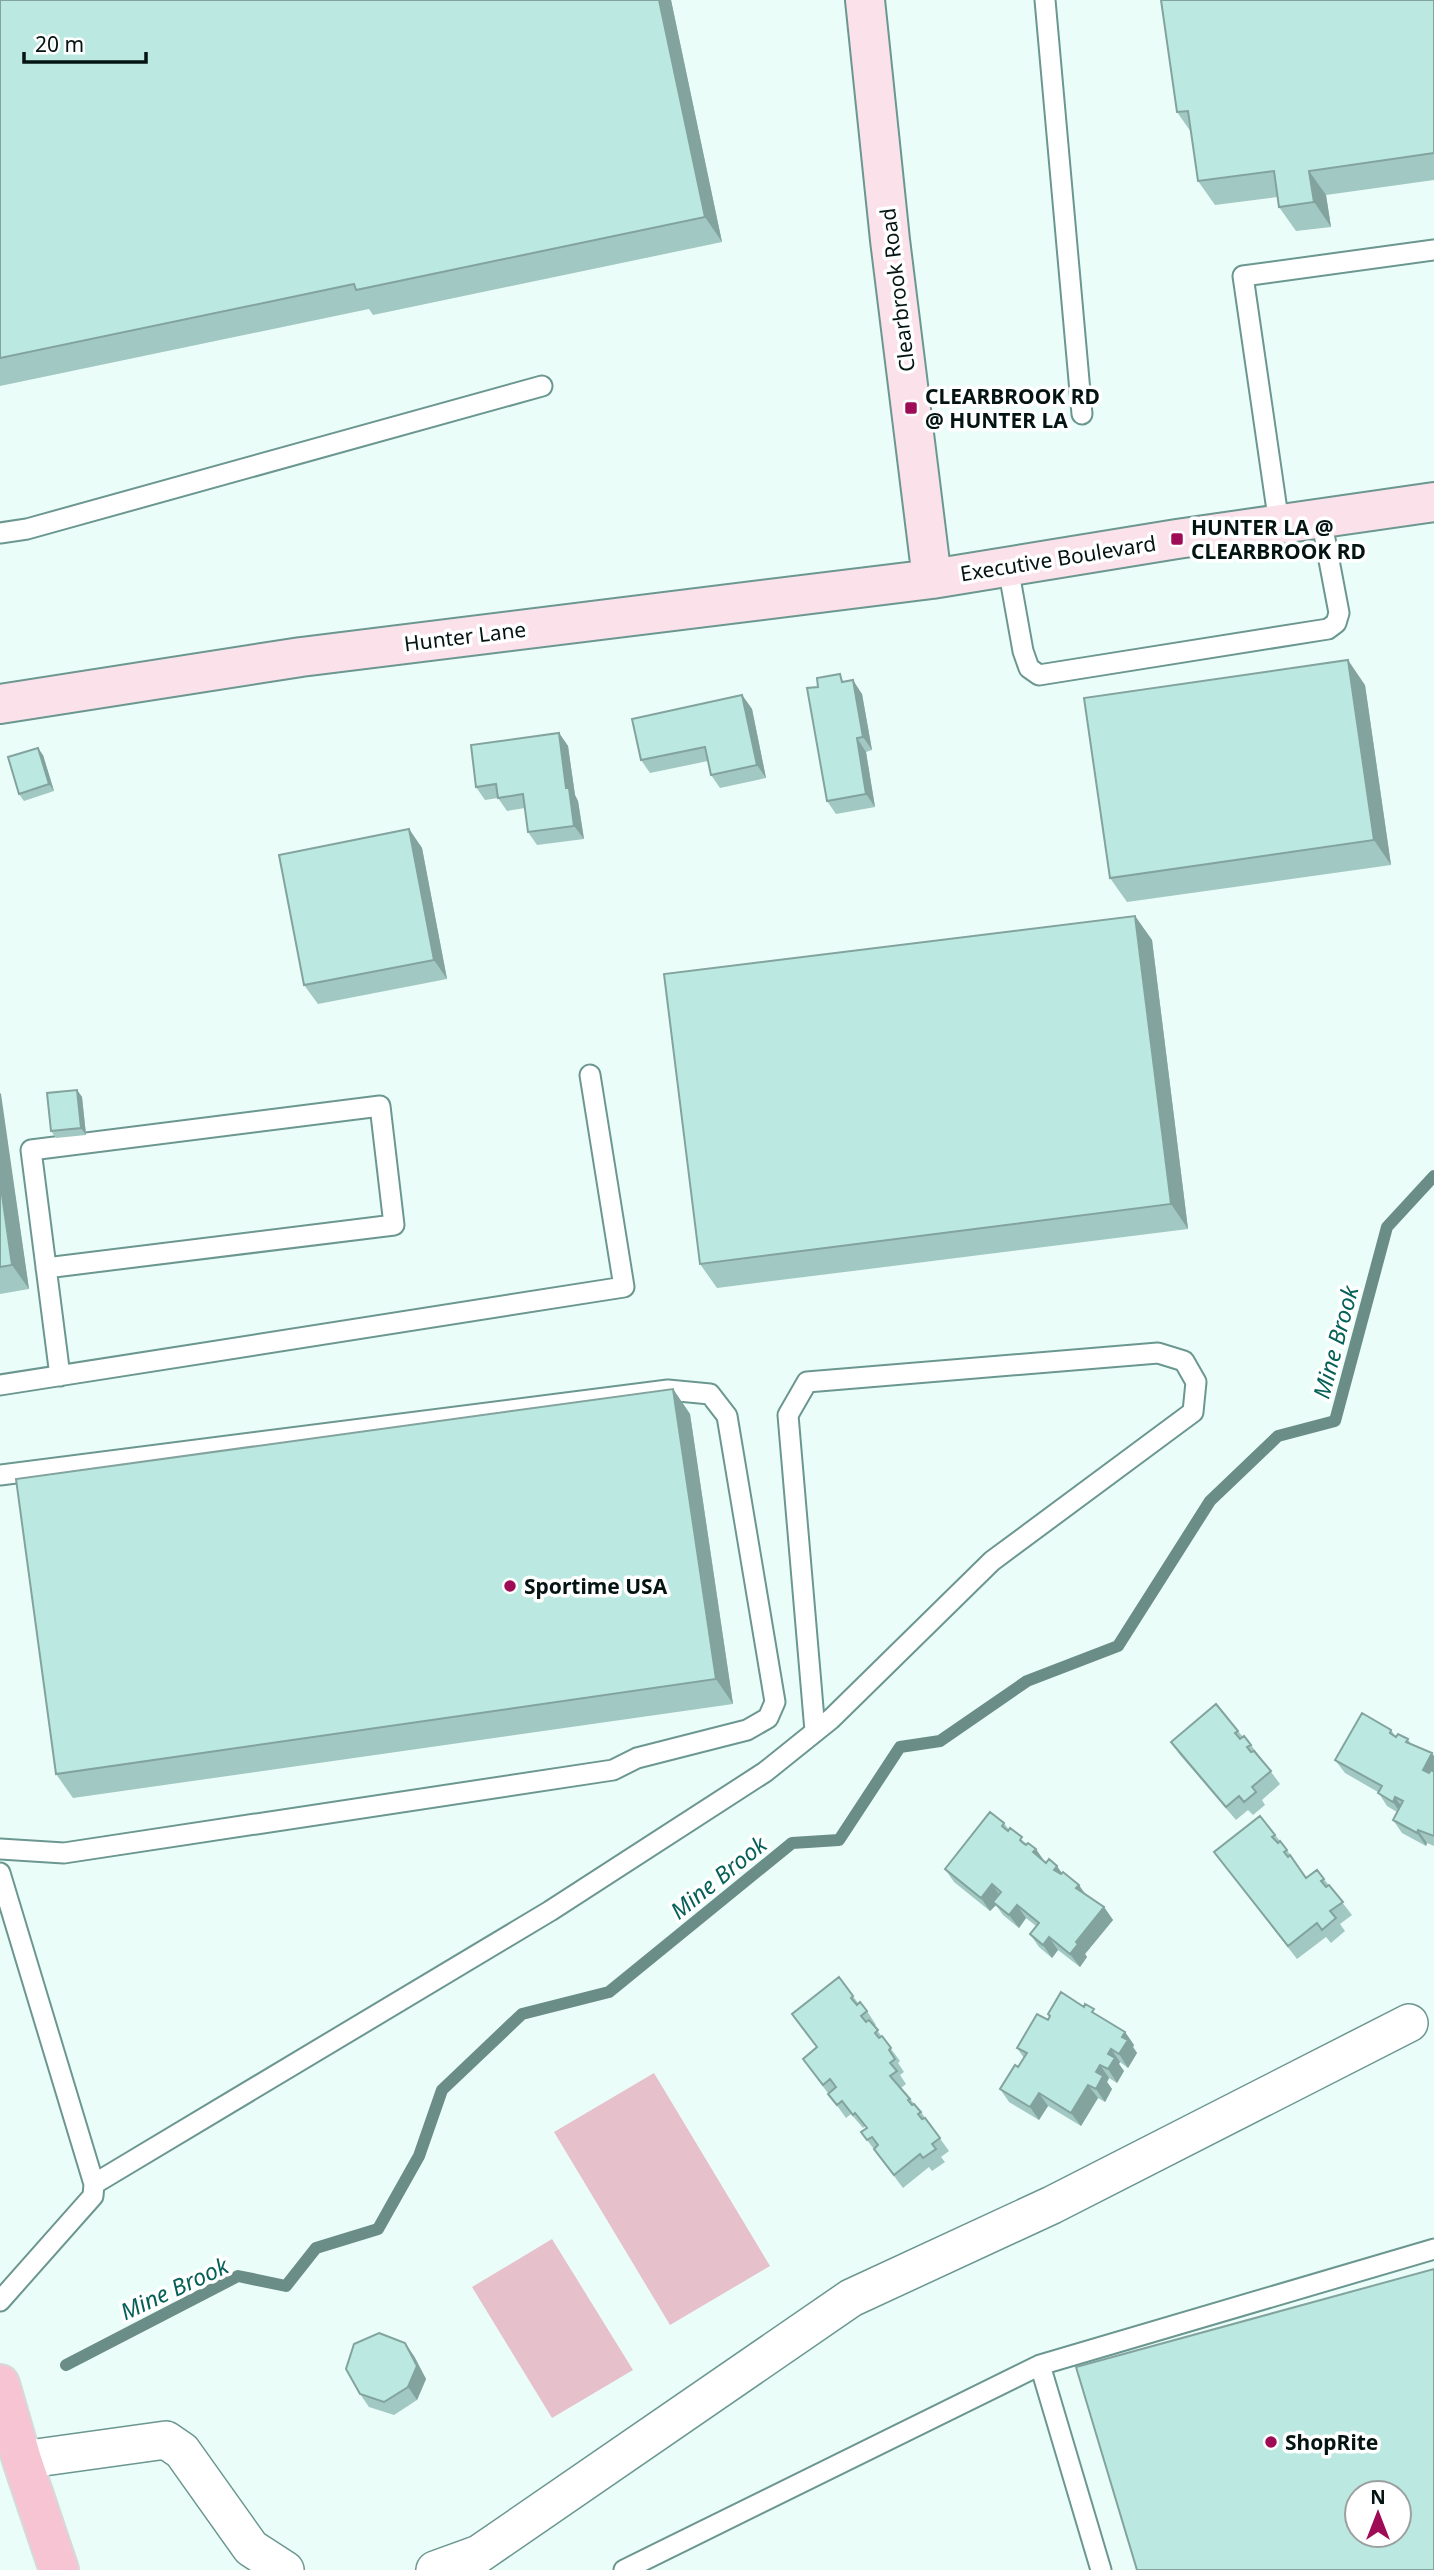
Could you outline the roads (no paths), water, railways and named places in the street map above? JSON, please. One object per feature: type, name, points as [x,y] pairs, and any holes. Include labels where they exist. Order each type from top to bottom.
[{"type":"main road","points":[[0,2384],[59,2570]]},
{"type":"street","name":"Clearbrook Road","points":[[865,0],[890,240],[932,579]]},
{"type":"street","name":"Executive Boulevard","points":[[932,579],[1279,524],[1433,505]]},
{"type":"street","name":"Hunter Lane","points":[[0,704],[301,657],[932,579]]},
{"type":"street","points":[[435,2570],[479,2554],[851,2298],[1052,2205],[1409,2023]]},
{"type":"street","points":[[22,2460],[166,2440],[182,2451],[251,2548],[285,2570]]},
{"type":"lane","points":[[1045,0],[1082,414]]},
{"type":"lane","points":[[1279,524],[1243,276],[1434,250]]},
{"type":"lane","points":[[0,533],[27,529],[542,386]]},
{"type":"lane","points":[[1008,566],[1023,651],[1029,668],[1039,675],[1328,629],[1336,622],[1339,613],[1321,518]]},
{"type":"lane","points":[[0,1385],[624,1287],[590,1075]]},
{"type":"lane","points":[[46,1268],[394,1225],[380,1107],[31,1150],[46,1268],[60,1376]]},
{"type":"lane","points":[[0,2301],[93,2190],[550,1911],[765,1772],[831,1719],[992,1561],[1193,1412],[1196,1382],[1184,1361],[1158,1353],[807,1382],[788,1415],[815,1731]]},
{"type":"lane","points":[[0,1475],[668,1390],[710,1394],[727,1416],[775,1702],[768,1718],[747,1730],[637,1758],[613,1770],[64,1853],[0,1849]]},
{"type":"lane","points":[[0,1873],[93,2190]]},
{"type":"lane","points":[[624,2570],[1040,2365],[1434,2249]]},
{"type":"lane","points":[[1040,2365],[1101,2570]]},
{"type":"waterway","name":"Mine Brook","points":[[66,2365],[238,2276],[286,2286],[316,2248],[378,2229],[419,2156],[442,2090],[522,2014],[609,1992],[792,1843],[839,1840],[900,1747],[940,1741],[1027,1681],[1118,1646],[1210,1501],[1278,1436],[1335,1421],[1387,1227],[1434,1176]]},
{"type":"place","name":"CLEARBROOK RD @ HUNTER LA","points":[[911,408]]},
{"type":"place","name":"HUNTER LA @ CLEARBROOK RD","points":[[1177,539]]},
{"type":"place","name":"Sportime USA","points":[[510,1586]]},
{"type":"place","name":"ShopRite","points":[[1271,2442]]}]
